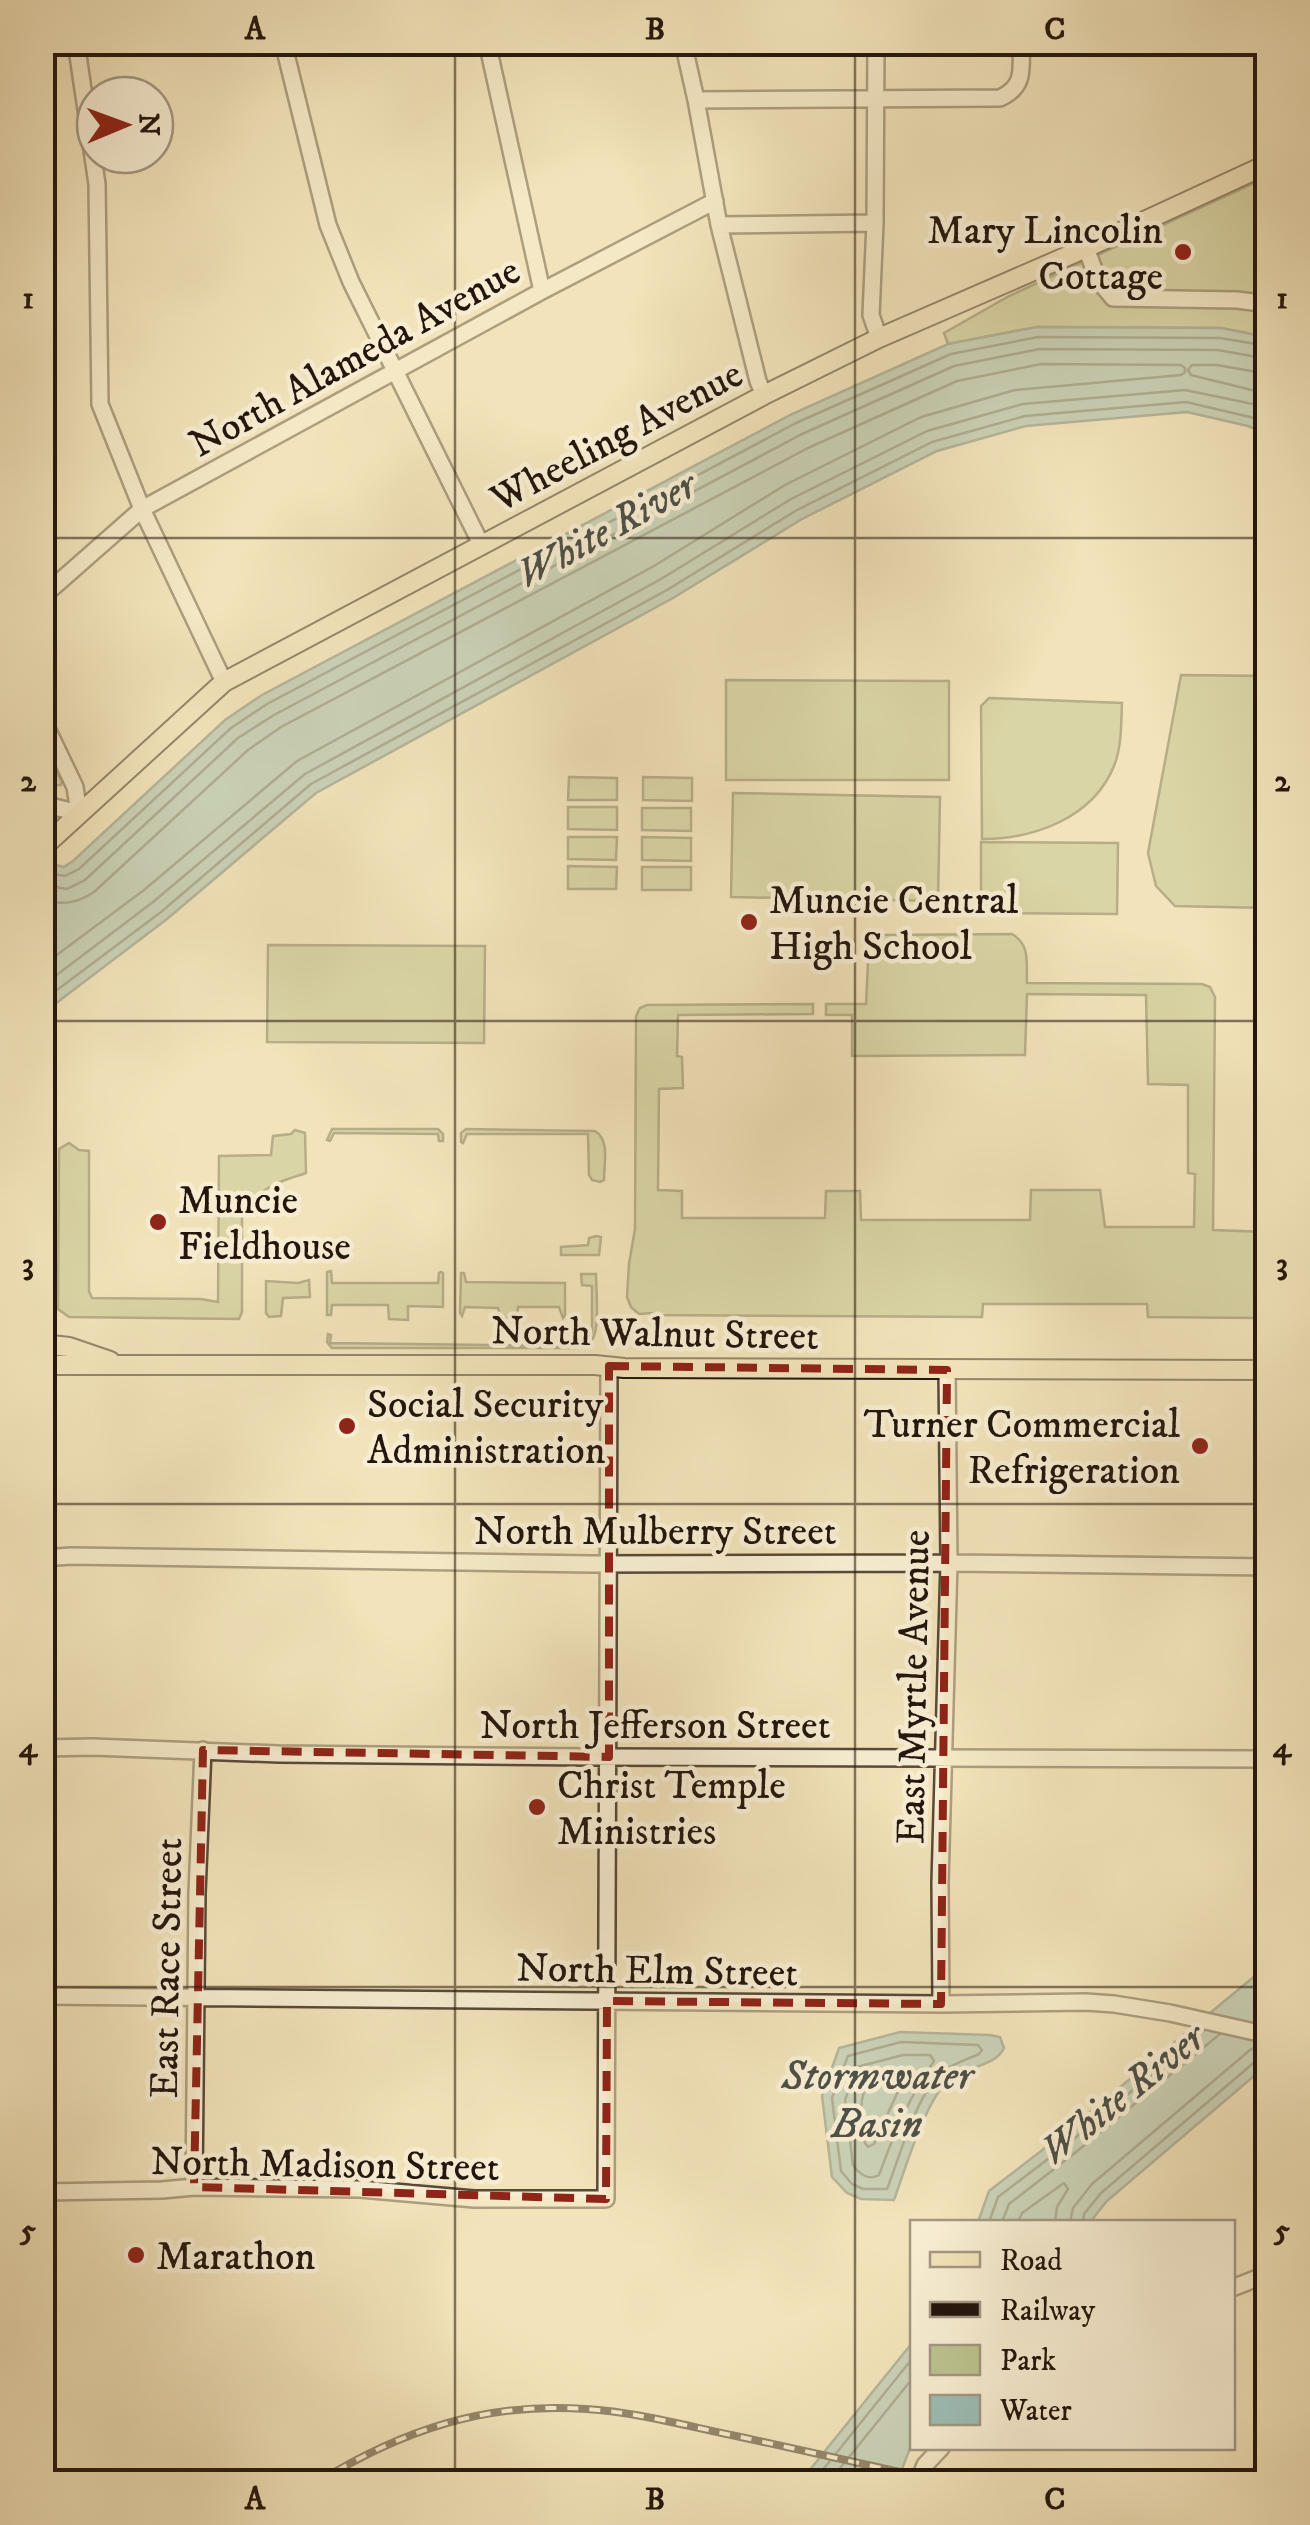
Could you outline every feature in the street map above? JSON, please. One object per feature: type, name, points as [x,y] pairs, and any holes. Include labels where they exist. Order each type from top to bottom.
[{"type":"main road","name":"Wheeling Avenue","points":[[44,847],[224,682],[764,395],[879,338],[1268,164]]},
{"type":"main road","points":[[42,1344],[70,1347],[125,1366]]},
{"type":"main road","name":"North Walnut Street","points":[[42,1365],[1268,1370]]},
{"type":"street","points":[[76,42],[97,184],[100,404],[142,509],[224,682]]},
{"type":"street","points":[[283,42],[328,224],[351,282],[482,546]]},
{"type":"street","points":[[486,42],[542,290]]},
{"type":"street","points":[[683,42],[720,225],[764,395]]},
{"type":"street","points":[[876,42],[871,315],[879,338]]},
{"type":"street","points":[[696,100],[992,99],[1016,87],[1021,74],[1022,42]]},
{"type":"street","name":"North Alameda Avenue","points":[[42,597],[142,509],[542,290],[715,201]]},
{"type":"street","points":[[720,225],[875,223]]},
{"type":"street","points":[[1086,248],[1098,280],[1112,298],[1268,304]]},
{"type":"street","points":[[42,718],[74,787],[79,813],[42,804]]},
{"type":"street","points":[[606,2001],[609,1366]]},
{"type":"street","name":"East Myrtle Avenue","points":[[941,2004],[940,1883],[949,1563],[946,1370]]},
{"type":"street","name":"North Mulberry Street","points":[[42,1558],[1268,1567]]},
{"type":"street","name":"North Jefferson Street","points":[[42,1748],[608,1757],[1268,1759]]},
{"type":"street","name":"East Race Street","points":[[194,2188],[197,1893],[203,1750]]},
{"type":"street","name":"North Elm Street","points":[[42,1996],[1086,2002],[1170,2013],[1268,2035]]},
{"type":"street","name":"North Madison Street","points":[[42,2192],[360,2189],[474,2199],[606,2199],[606,2001]]},
{"type":"street","points":[[1235,2287],[1268,2274]]},
{"type":"street","points":[[918,2482],[925,2466],[939,2450]]},
{"type":"highlighted area","points":[[609,1366],[947,1370],[941,2004],[607,2001],[606,2199],[194,2187],[203,1750],[609,1757]]},
{"type":"green space","points":[[1267,177],[1267,337],[1221,328],[1037,327],[948,344],[944,333],[1009,296]]},
{"type":"green space","points":[[1181,675],[1267,676],[1267,908],[1175,906],[1156,886],[1148,853]]},
{"type":"green space","points":[[726,680],[949,681],[949,780],[726,780]]},
{"type":"green space","points":[[989,698],[1122,703],[1117,758],[1092,799],[1077,812],[1041,830],[982,839],[981,706]]},
{"type":"green space","points":[[42,744],[62,782],[61,785],[43,785]]},
{"type":"green space","points":[[569,777],[617,778],[617,800],[568,800]]},
{"type":"green space","points":[[643,777],[692,778],[692,801],[643,800]]},
{"type":"green space","points":[[733,793],[940,797],[938,901],[731,897]]},
{"type":"green space","points":[[568,807],[617,807],[617,830],[568,829]]},
{"type":"green space","points":[[642,808],[691,808],[691,831],[642,830]]},
{"type":"green space","points":[[568,837],[617,837],[616,860],[568,859]]},
{"type":"green space","points":[[642,837],[691,838],[691,861],[642,860]]},
{"type":"green space","points":[[981,842],[1118,843],[1117,914],[981,913]]},
{"type":"green space","points":[[568,866],[617,867],[616,889],[568,889]]},
{"type":"green space","points":[[642,867],[691,867],[691,890],[642,890]]},
{"type":"green space","points":[[1012,934],[1025,949],[1027,983],[1210,987],[1215,997],[1213,1230],[1267,1232],[1268,1304],[1264,1313],[1256,1318],[1148,1317],[1147,1304],[983,1304],[982,1317],[652,1315],[639,1314],[631,1307],[627,1297],[635,1229],[636,1016],[647,1005],[813,1004],[813,1014],[678,1015],[677,1056],[682,1057],[683,1088],[659,1089],[658,1190],[682,1191],[682,1218],[825,1218],[826,1191],[860,1191],[861,1220],[1030,1220],[1031,1190],[1100,1190],[1105,1227],[1194,1227],[1195,1174],[1188,1173],[1188,1085],[1148,1084],[1146,995],[1027,994],[1025,1055],[852,1056],[852,1015],[826,1015],[826,1004],[866,1004],[869,942],[880,935]]},
{"type":"green space","points":[[268,945],[485,946],[484,1043],[267,1042]]},
{"type":"green space","points":[[332,1129],[438,1129],[443,1141],[439,1141],[438,1134],[334,1133],[330,1141],[327,1140]]},
{"type":"green space","points":[[466,1129],[595,1131],[603,1140],[604,1180],[592,1180],[589,1175],[588,1134],[467,1134],[463,1143],[461,1133]]},
{"type":"green space","points":[[295,1130],[305,1133],[306,1173],[271,1187],[242,1209],[239,1319],[69,1317],[58,1309],[59,1149],[69,1143],[89,1151],[92,1298],[218,1302],[219,1156],[271,1155],[273,1136]]},
{"type":"green space","points":[[601,1237],[599,1255],[561,1255],[561,1247],[588,1245],[589,1238]]},
{"type":"green space","points":[[331,1271],[332,1283],[438,1283],[441,1272],[443,1307],[408,1306],[408,1320],[389,1319],[388,1305],[332,1305],[331,1315],[327,1315],[327,1272]]},
{"type":"green space","points":[[461,1273],[466,1282],[565,1283],[565,1315],[563,1318],[559,1307],[518,1307],[517,1318],[501,1318],[498,1308],[465,1307],[462,1316]]},
{"type":"green space","points":[[581,1274],[596,1274],[597,1319],[592,1340],[577,1348],[332,1348],[327,1342],[328,1334],[330,1343],[574,1346],[575,1336],[592,1332],[592,1286],[582,1285]]},
{"type":"green space","points":[[309,1280],[310,1297],[283,1298],[281,1316],[269,1317],[266,1281]]},
{"type":"water","name":"White River","points":[[1037,327],[1221,328],[1267,337],[1267,434],[1187,412],[1026,426],[937,451],[802,519],[673,598],[316,793],[167,919],[55,1004],[43,1003],[43,862],[64,867],[73,861],[225,720],[262,695],[792,414],[948,344]]},
{"type":"water","name":"White River","points":[[1267,1966],[1267,2065],[1107,2201],[1092,2220],[979,2220],[989,2191]]},
{"type":"water","name":"Stormwater Basin","points":[[900,2032],[990,2035],[1000,2037],[1004,2048],[994,2059],[958,2074],[942,2087],[917,2135],[894,2200],[861,2199],[847,2193],[832,2177],[822,2096],[839,2048]]},
{"type":"water","points":[[910,2345],[910,2448],[897,2482],[800,2482]]},
{"type":"railway","points":[[318,2482],[381,2448],[446,2423],[479,2415],[549,2408],[643,2416],[945,2482]]},
{"type":"place","name":"Mary Lincolin Cottage","points":[[1183,252]]},
{"type":"place","name":"Muncie Central High School","points":[[749,922]]},
{"type":"place","name":"Muncie Fieldhouse","points":[[158,1222]]},
{"type":"place","name":"Social Security Administration","points":[[347,1426]]},
{"type":"place","name":"Turner Commercial Refrigeration","points":[[1200,1446]]},
{"type":"place","name":"Christ Temple Ministries","points":[[537,1807]]},
{"type":"place","name":"Marathon","points":[[136,2255]]}]
